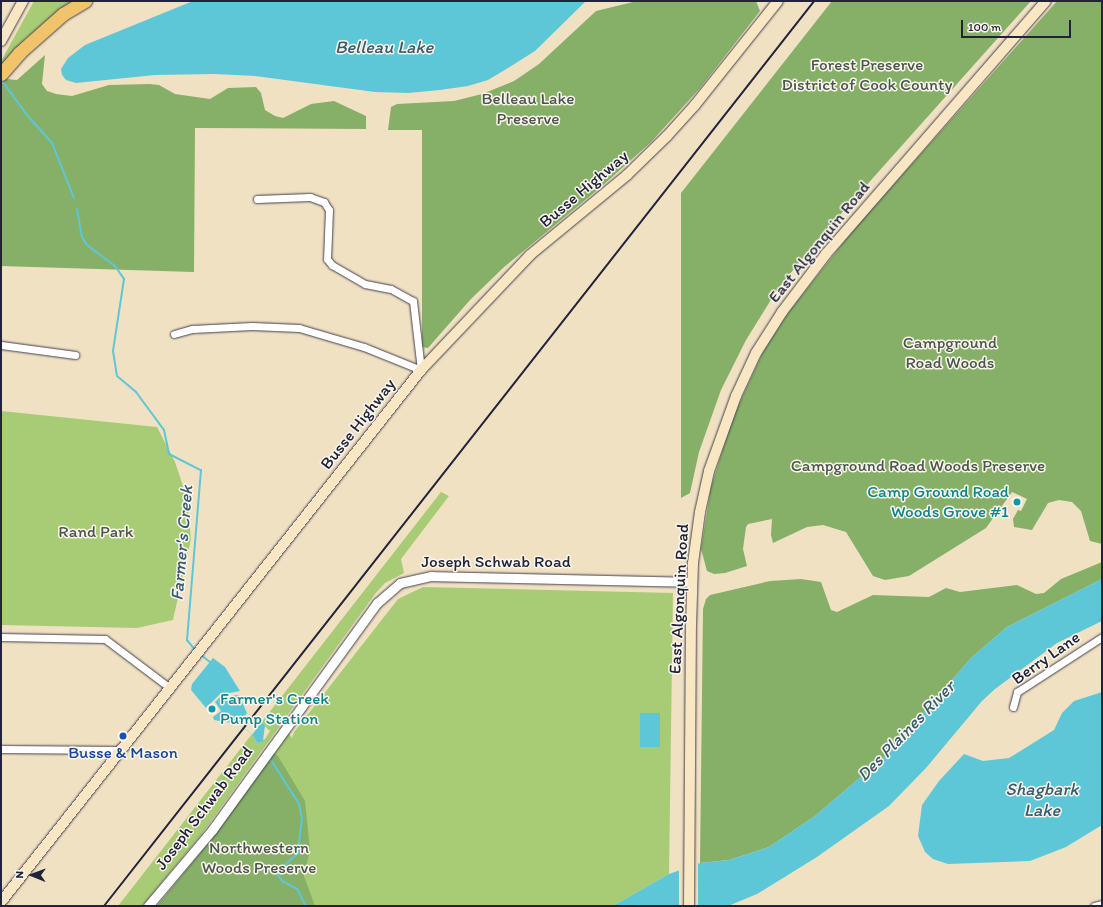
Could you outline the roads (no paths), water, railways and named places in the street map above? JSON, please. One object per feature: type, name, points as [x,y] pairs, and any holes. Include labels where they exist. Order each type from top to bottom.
[{"type":"highway","points":[[1,74],[19,53],[63,14],[85,1]]},
{"type":"main road","points":[[1,41],[23,1]]},
{"type":"main road","name":"Busse Highway","points":[[1,902],[421,370],[530,255],[627,175],[667,136],[695,105],[778,1]]},
{"type":"main road","name":"East Algonquin Road","points":[[689,906],[692,582],[699,518],[709,471],[736,396],[756,352],[782,312],[826,254],[1046,1]]},
{"type":"street","points":[[174,334],[192,329],[252,326],[299,328],[364,346],[421,370],[413,301],[391,289],[365,284],[332,265],[327,259],[328,210],[324,202],[310,197],[257,199]]},
{"type":"street","points":[[1,345],[75,355]]},
{"type":"street","name":"Joseph Schwab Road","points":[[148,906],[212,830],[293,715],[377,603],[400,583],[431,576],[692,582]]},
{"type":"street","points":[[1,637],[105,640],[170,688]]},
{"type":"street","name":"Berry Lane","points":[[1013,707],[1017,692],[1102,637]]},
{"type":"street","points":[[1,749],[120,750]]},
{"type":"street","points":[[1094,906],[1102,904]]},
{"type":"water","name":"Belleau Lake","points":[[193,1],[586,1],[535,51],[508,68],[488,80],[468,86],[440,90],[408,93],[375,92],[255,76],[214,74],[155,75],[76,83],[66,80],[62,75],[61,69],[68,58],[85,45]]},
{"type":"water","points":[[1102,579],[1102,621],[1057,643],[995,689],[982,701],[926,768],[889,806],[817,857],[757,894],[728,906],[613,906],[669,874],[700,863],[729,860],[769,847],[815,816],[889,753],[971,658],[1007,627]]},
{"type":"water","points":[[213,658],[225,667],[240,691],[219,695],[206,708],[191,690],[192,684]]},
{"type":"water","name":"Shagbark Lake","points":[[1102,692],[1102,825],[1066,847],[1030,861],[948,864],[933,859],[925,852],[918,836],[922,805],[939,781],[964,754],[983,761],[1009,758],[1054,730],[1062,713],[1074,701]]},
{"type":"water","points":[[239,695],[247,713],[265,725],[263,741],[257,743],[252,734],[238,724],[214,720],[213,717],[221,711],[215,702],[220,697]]},
{"type":"water","points":[[640,713],[660,713],[660,747],[640,747]]},
{"type":"waterway","name":"Farmer's Creek","points":[[3,82],[27,115],[52,143],[74,198]]},
{"type":"waterway","name":"Farmer's Creek","points":[[77,209],[82,237],[87,245],[115,266],[124,279],[113,351],[117,376],[136,392],[164,430],[169,454],[201,470],[187,640],[196,651]]},
{"type":"waterway","name":"Farmer's Creek","points":[[201,655],[210,662]]},
{"type":"waterway","name":"Farmer's Creek","points":[[271,760],[299,804],[302,818],[298,853],[280,870],[278,875],[282,881],[297,889],[306,906]]},
{"type":"railway","points":[[104,906],[814,1]]},
{"type":"place","name":"Camp Ground Road Woods Grove #1","points":[[1017,502]]},
{"type":"place","name":"Farmer's Creek Pump Station","points":[[212,709]]},
{"type":"place","name":"Busse & Mason","points":[[123,736]]},
{"type":"park label","name":"Forest Preserve District of Cook County","points":[[867,75]]},
{"type":"park label","name":"Belleau Lake Preserve","points":[[528,109]]},
{"type":"park label","name":"Campground Road Woods","points":[[950,353]]},
{"type":"park label","name":"Campground Road Woods Preserve","points":[[918,466]]},
{"type":"park label","name":"Rand Park","points":[[96,532]]},
{"type":"park label","name":"Northwestern Woods Preserve","points":[[259,858]]},
{"type":"water label","name":"Des Plaines River","points":[[906,731]]}]
